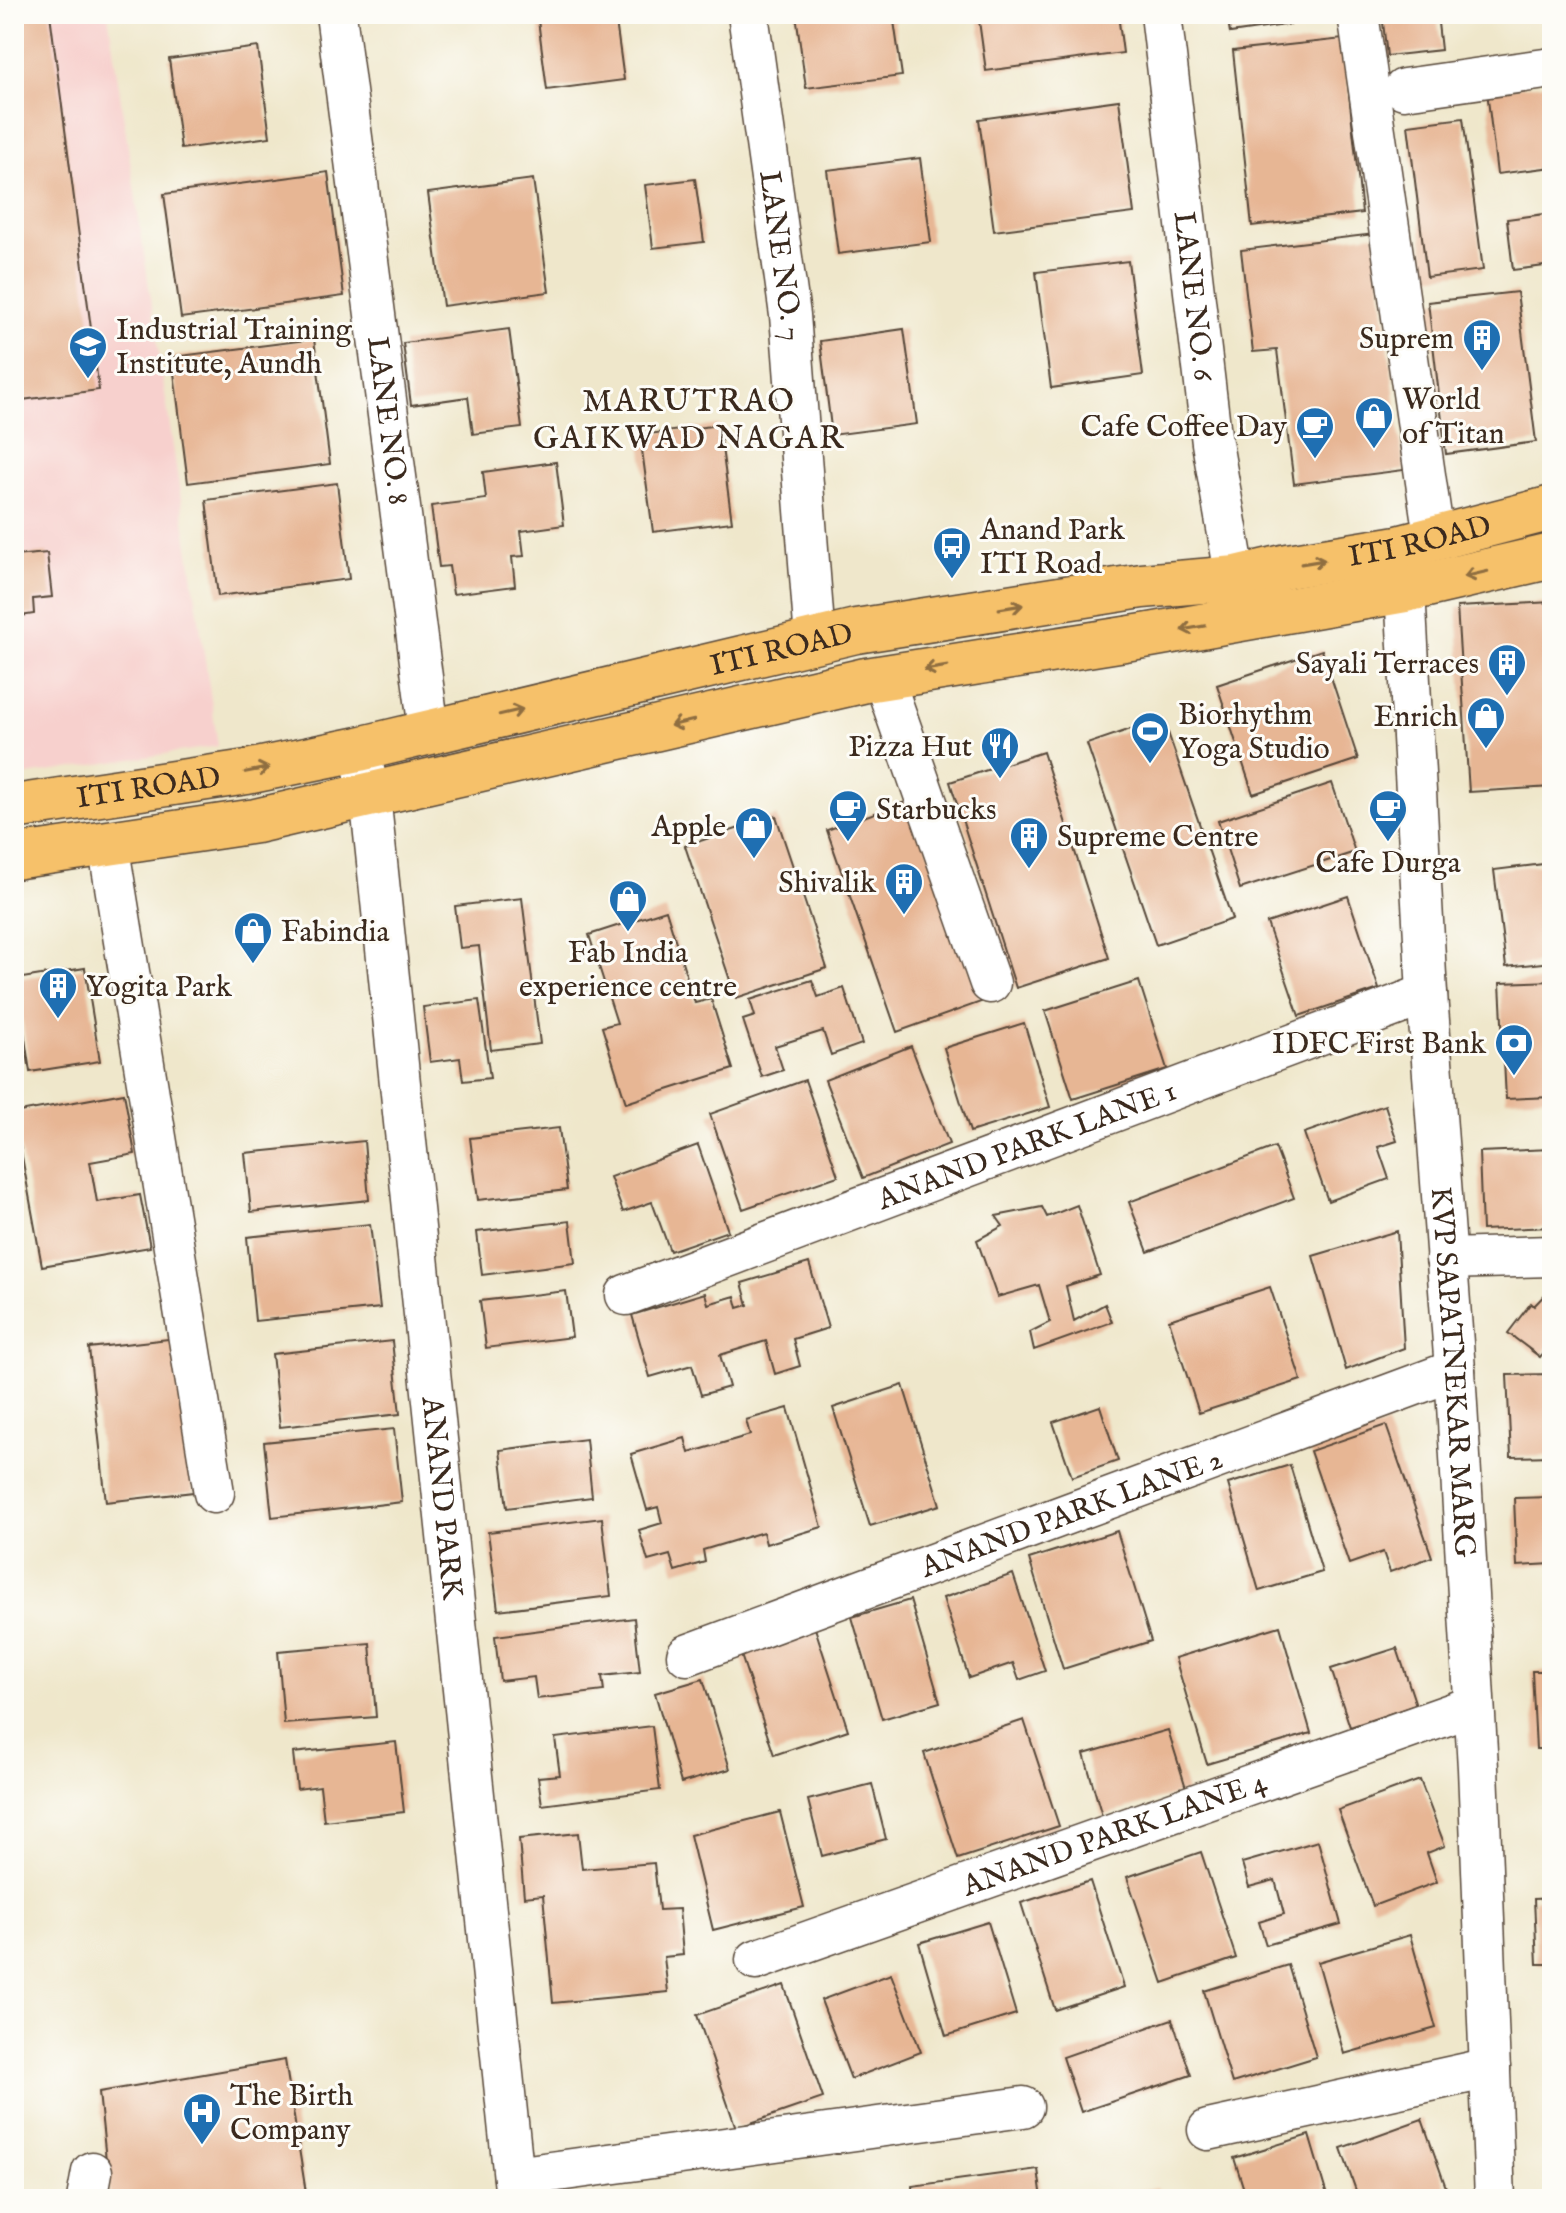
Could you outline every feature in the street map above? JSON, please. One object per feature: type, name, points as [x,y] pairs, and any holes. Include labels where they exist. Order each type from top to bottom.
[{"type":"main road","name":"ITI ROAD","points":[[14,857],[256,821],[1240,598],[1288,566],[1416,543],[1552,508]]},
{"type":"main road","name":"ITI ROAD","points":[[14,807],[247,772],[359,749],[856,631],[1127,588],[1240,598],[1405,590],[1552,556]]},
{"type":"street","name":"LANE NO. 8","points":[[336,14],[429,731]]},
{"type":"street","name":"LANE NO. 7","points":[[748,14],[790,315],[815,640]]},
{"type":"street","name":"LANE NO. 6","points":[[1161,14],[1212,443],[1240,598]]},
{"type":"street","name":"KVP SAPATNEKAR MARG","points":[[1358,14],[1416,543],[1405,590],[1427,994],[1455,1370],[1478,1768],[1495,2199]]},
{"type":"street","points":[[1404,89],[1552,68]]},
{"type":"street","points":[[883,677],[990,983]]},
{"type":"street","name":"ANAND PARK","points":[[359,749],[370,795],[515,2188]]},
{"type":"street","points":[[108,843],[214,1493]]},
{"type":"street","name":"ANAND PARK LANE 1","points":[[626,1295],[1427,994]]},
{"type":"street","points":[[1446,1259],[1552,1256]]},
{"type":"street","name":"ANAND PARK LANE 2","points":[[687,1655],[1455,1370]]},
{"type":"street","name":"ANAND PARK LANE 4","points":[[756,1960],[1473,1706]]},
{"type":"street","points":[[1208,2130],[1490,2068]]},
{"type":"street","points":[[515,2188],[1023,2107]]},
{"type":"shaded area","name":"Industrial Training Institute, Aundh","points":[[14,14],[108,14],[218,746],[14,777]]},
{"type":"building","points":[[14,14],[50,14],[99,390],[14,401]]},
{"type":"building","points":[[582,14],[615,14],[624,80],[547,90],[538,20]]},
{"type":"building","points":[[796,14],[893,14],[902,76],[806,88]]},
{"type":"building","points":[[978,14],[1118,14],[1123,53],[986,71]]},
{"type":"building","points":[[1227,14],[1348,14],[1348,16],[1230,33]]},
{"type":"building","points":[[1382,14],[1437,14],[1441,50],[1387,56]]},
{"type":"building","points":[[1343,39],[1362,213],[1252,226],[1233,51]]},
{"type":"building","points":[[258,47],[270,137],[181,149],[169,59]]},
{"type":"building","points":[[1552,83],[1552,167],[1497,174],[1487,91]]},
{"type":"building","points":[[1119,100],[1134,213],[994,231],[979,119]]},
{"type":"building","points":[[1463,118],[1483,270],[1427,277],[1408,125]]},
{"type":"building","points":[[920,158],[931,242],[838,254],[827,170]]},
{"type":"building","points":[[328,172],[344,296],[181,318],[164,194]]},
{"type":"building","points":[[533,179],[549,292],[443,306],[428,193]]},
{"type":"building","points":[[695,179],[704,242],[653,248],[645,185]]},
{"type":"building","points":[[1552,213],[1552,265],[1513,270],[1507,219]]},
{"type":"building","points":[[1374,234],[1404,470],[1294,484],[1277,350],[1253,352],[1241,250]]},
{"type":"building","points":[[1128,261],[1143,375],[1051,388],[1036,272]]},
{"type":"building","name":"Suprem","points":[[1517,292],[1536,442],[1446,454],[1428,302]]},
{"type":"building","points":[[509,329],[522,428],[473,434],[468,397],[411,405],[403,343]]},
{"type":"building","points":[[904,329],[917,424],[832,435],[820,341]]},
{"type":"building","points":[[314,339],[330,464],[188,483],[172,357]]},
{"type":"building","points":[[719,425],[732,522],[653,532],[640,435]]},
{"type":"building","points":[[556,462],[564,525],[521,531],[524,556],[512,557],[515,586],[453,594],[449,566],[439,567],[431,506],[486,499],[483,472]]},
{"type":"building","points":[[337,483],[349,579],[218,596],[206,500]]},
{"type":"building","points":[[47,553],[52,597],[33,599],[34,614],[14,617],[14,556]]},
{"type":"building","name":"Sayali Terraces","points":[[1552,602],[1552,787],[1469,792],[1457,607]]},
{"type":"building","points":[[1322,650],[1358,759],[1253,794],[1217,685]]},
{"type":"building","points":[[1163,718],[1232,919],[1156,945],[1087,744]]},
{"type":"building","name":"Supreme Centre","points":[[1043,752],[1109,958],[1016,988],[950,782]]},
{"type":"building","points":[[1332,783],[1355,852],[1240,889],[1218,821]]},
{"type":"building","name":"Shivalik","points":[[911,800],[981,1002],[897,1032],[827,830]]},
{"type":"building","points":[[776,816],[827,968],[736,998],[685,846]]},
{"type":"building","points":[[1552,863],[1552,962],[1506,967],[1494,870]]},
{"type":"building","points":[[1348,896],[1379,989],[1299,1016],[1267,923]]},
{"type":"building","points":[[522,898],[540,1044],[491,1050],[479,946],[460,948],[455,906]]},
{"type":"building","points":[[666,910],[695,1003],[711,999],[733,1069],[626,1103],[602,1027],[617,1023],[589,935]]},
{"type":"building","name":"Yogita Park","points":[[85,968],[100,1061],[30,1072],[16,979]]},
{"type":"building","points":[[812,980],[818,997],[844,988],[862,1044],[831,1055],[823,1031],[775,1046],[783,1070],[762,1077],[743,1020],[755,1016],[750,1000]]},
{"type":"building","points":[[1139,981],[1167,1069],[1073,1099],[1045,1011]]},
{"type":"building","points":[[1552,981],[1552,1097],[1506,1099],[1500,983]]},
{"type":"building","points":[[479,1000],[490,1078],[463,1081],[460,1058],[430,1062],[423,1007]]},
{"type":"building","points":[[1024,1023],[1050,1107],[970,1132],[944,1048]]},
{"type":"building","points":[[911,1046],[949,1144],[863,1178],[825,1080]]},
{"type":"building","points":[[805,1080],[838,1176],[743,1209],[710,1114]]},
{"type":"building","points":[[124,1093],[135,1154],[90,1162],[97,1202],[140,1195],[150,1247],[42,1266],[14,1113]]},
{"type":"building","points":[[1385,1105],[1397,1141],[1378,1147],[1389,1179],[1328,1201],[1304,1133]]},
{"type":"building","points":[[559,1128],[567,1190],[478,1200],[470,1138]]},
{"type":"building","points":[[364,1141],[369,1200],[251,1212],[245,1153]]},
{"type":"building","points":[[698,1145],[728,1231],[670,1251],[652,1202],[623,1212],[610,1177]]},
{"type":"building","points":[[1275,1147],[1294,1198],[1148,1252],[1129,1202]]},
{"type":"building","points":[[1552,1149],[1552,1227],[1482,1230],[1479,1152]]},
{"type":"building","points":[[1077,1205],[1100,1275],[1066,1286],[1074,1321],[1105,1304],[1112,1322],[1034,1350],[1030,1332],[1050,1322],[1039,1285],[997,1297],[977,1240],[1003,1226],[996,1216],[1042,1207],[1047,1217]]},
{"type":"building","points":[[570,1221],[575,1263],[482,1275],[477,1232]]},
{"type":"building","points":[[370,1224],[380,1308],[255,1321],[247,1237]]},
{"type":"building","points":[[1397,1231],[1404,1348],[1346,1370],[1313,1256]]},
{"type":"building","points":[[809,1263],[828,1328],[793,1339],[800,1366],[775,1374],[766,1341],[720,1355],[729,1387],[701,1395],[692,1365],[650,1377],[632,1315],[705,1293],[708,1304],[735,1296],[738,1308],[748,1305],[742,1283]]},
{"type":"building","points":[[1270,1287],[1301,1380],[1199,1413],[1169,1320]]},
{"type":"building","points":[[1552,1287],[1552,1342],[1540,1357],[1508,1333],[1531,1303],[1534,1306]]},
{"type":"building","points":[[566,1291],[572,1337],[486,1348],[480,1301]]},
{"type":"building","points":[[177,1338],[193,1492],[106,1502],[89,1348]]},
{"type":"building","points":[[392,1341],[400,1414],[280,1427],[272,1354]]},
{"type":"building","points":[[1552,1374],[1552,1456],[1511,1457],[1507,1375]]},
{"type":"building","points":[[903,1385],[940,1505],[870,1526],[833,1408]]},
{"type":"building","points":[[1100,1406],[1118,1461],[1072,1477],[1053,1422]]},
{"type":"building","points":[[788,1408],[822,1527],[766,1544],[763,1532],[703,1550],[705,1562],[675,1571],[670,1555],[648,1561],[639,1530],[662,1523],[658,1507],[647,1510],[631,1454],[685,1438],[689,1453],[750,1435],[746,1420]]},
{"type":"building","points":[[1386,1425],[1432,1557],[1390,1572],[1383,1552],[1349,1564],[1310,1451]]},
{"type":"building","points":[[394,1429],[402,1502],[272,1517],[264,1442]]},
{"type":"building","points":[[586,1439],[592,1497],[507,1508],[500,1450]]},
{"type":"building","points":[[1290,1465],[1322,1572],[1259,1591],[1228,1484]]},
{"type":"building","points":[[1552,1497],[1552,1564],[1517,1566],[1514,1498]]},
{"type":"building","points":[[602,1518],[611,1596],[498,1610],[488,1532]]},
{"type":"building","points":[[1117,1531],[1151,1641],[1063,1669],[1029,1559]]},
{"type":"building","points":[[1013,1574],[1045,1671],[1019,1680],[1013,1663],[969,1678],[943,1598]]},
{"type":"building","points":[[910,1600],[940,1702],[882,1719],[852,1617]]},
{"type":"building","points":[[634,1618],[640,1672],[602,1676],[604,1691],[537,1699],[534,1677],[500,1681],[495,1636]]},
{"type":"building","points":[[813,1622],[848,1730],[774,1755],[738,1646]]},
{"type":"building","points":[[1280,1626],[1311,1733],[1207,1764],[1175,1658]]},
{"type":"building","points":[[370,1643],[376,1717],[284,1724],[278,1651]]},
{"type":"building","points":[[1397,1648],[1416,1705],[1350,1727],[1331,1669]]},
{"type":"building","points":[[1532,1671],[1552,1671],[1552,1749],[1536,1749]]},
{"type":"building","points":[[703,1679],[730,1769],[681,1783],[655,1693]]},
{"type":"building","points":[[1024,1720],[1059,1826],[958,1859],[924,1753]]},
{"type":"building","points":[[652,1726],[660,1790],[542,1805],[538,1777],[560,1775],[555,1738]]},
{"type":"building","points":[[1168,1730],[1187,1791],[1102,1816],[1084,1754]]},
{"type":"building","points":[[396,1742],[404,1812],[324,1821],[320,1786],[297,1789],[293,1753]]},
{"type":"building","points":[[1420,1780],[1445,1846],[1427,1853],[1437,1882],[1373,1906],[1338,1810]]},
{"type":"building","points":[[872,1784],[886,1839],[822,1856],[808,1800]]},
{"type":"building","points":[[780,1812],[804,1907],[713,1930],[690,1835]]},
{"type":"building","points":[[578,1833],[582,1869],[654,1863],[659,1910],[679,1909],[683,1955],[664,1957],[668,1992],[553,2003],[543,1895],[524,1897],[519,1839]]},
{"type":"building","points":[[1318,1841],[1341,1924],[1266,1945],[1259,1922],[1284,1914],[1275,1880],[1249,1887],[1242,1863]]},
{"type":"building","points":[[1201,1852],[1236,1958],[1163,1983],[1127,1877]]},
{"type":"building","points":[[1090,1881],[1124,1987],[1055,2010],[1021,1903]]},
{"type":"building","points":[[1552,1898],[1552,1964],[1537,1964],[1534,1899]]},
{"type":"building","points":[[988,1922],[1016,2014],[946,2036],[919,1943]]},
{"type":"building","points":[[1410,1935],[1436,2028],[1344,2054],[1318,1962]]},
{"type":"building","points":[[1288,1965],[1316,2057],[1232,2083],[1204,1991]]},
{"type":"building","points":[[891,1974],[921,2052],[851,2079],[821,2000]]},
{"type":"building","points":[[784,1985],[823,2098],[736,2128],[697,2015]]},
{"type":"building","points":[[1172,2019],[1191,2075],[1081,2112],[1063,2057]]},
{"type":"building","name":"The Birth Company","points":[[285,2060],[307,2199],[110,2199],[99,2092]]},
{"type":"building","points":[[1422,2119],[1450,2199],[1359,2199],[1341,2148]]},
{"type":"building","points":[[1309,2135],[1328,2199],[1247,2199],[1234,2158]]},
{"type":"building","points":[[1038,2169],[1042,2199],[913,2199],[912,2186]]},
{"type":"building","points":[[1158,2188],[1160,2199],[1080,2199],[1080,2197]]},
{"type":"place","name":"Suprem","points":[[1482,372]]},
{"type":"place","name":"Industrial Training Institute, Aundh","points":[[88,380]]},
{"type":"place","name":"World of Titan","points":[[1374,450]]},
{"type":"place","name":"Cafe Coffee Day","points":[[1315,460]]},
{"type":"place","name":"Anand Park ITI Road","points":[[952,580]]},
{"type":"place","name":"Sayali Terraces","points":[[1507,697]]},
{"type":"place","name":"Enrich","points":[[1486,750]]},
{"type":"place","name":"Biorhythm Yoga Studio","points":[[1150,765]]},
{"type":"place","name":"Pizza Hut","points":[[1000,780]]},
{"type":"place","name":"Starbucks","points":[[848,843]]},
{"type":"place","name":"Cafe Durga","points":[[1388,843]]},
{"type":"place","name":"Apple","points":[[754,860]]},
{"type":"place","name":"Supreme Centre","points":[[1029,870]]},
{"type":"place","name":"Shivalik","points":[[904,916]]},
{"type":"place","name":"Fab India experience centre","points":[[628,933]]},
{"type":"place","name":"Fabindia","points":[[253,965]]},
{"type":"place","name":"Yogita Park","points":[[58,1020]]},
{"type":"place","name":"IDFC First Bank","points":[[1514,1077]]},
{"type":"place","name":"The Birth Company","points":[[202,2146]]},
{"type":"district","name":"MARUTRAO GAIKWAD NAGAR","points":[[689,418]]}]
